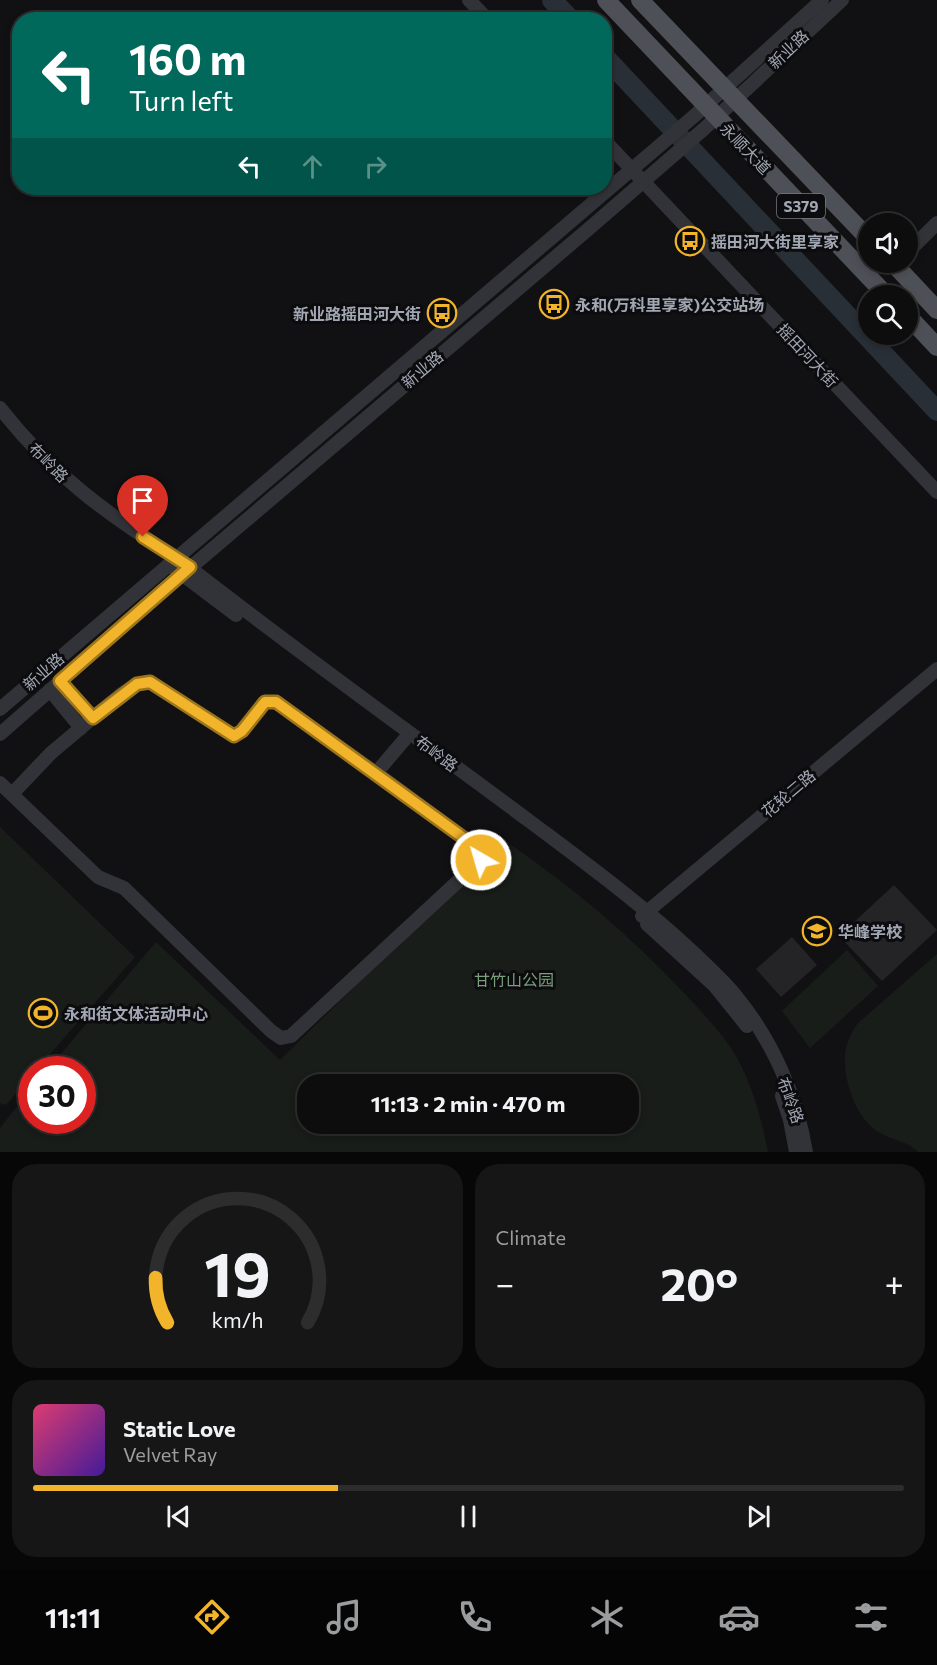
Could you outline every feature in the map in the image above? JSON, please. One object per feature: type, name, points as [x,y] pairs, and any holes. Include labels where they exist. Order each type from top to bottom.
[{"type":"main road","name":"永顺大道","points":[[606,0],[705,117],[818,224],[876,285]]},
{"type":"main road","name":"永顺大道","points":[[640,0],[858,227]]},
{"type":"main road","points":[[818,224],[814,213],[818,207],[825,210],[858,242]]},
{"type":"main road","points":[[902,273],[937,310]]},
{"type":"main road","points":[[918,327],[937,347]]},
{"type":"street","points":[[469,0],[480,12]]},
{"type":"street","name":"新业路","points":[[0,734],[186,571],[648,178],[705,117],[822,0]]},
{"type":"street","name":"新业路","points":[[730,93],[842,0]]},
{"type":"street","name":"新业路","points":[[612,187],[635,167],[705,117]]},
{"type":"street","name":"摇田河大街","points":[[612,147],[648,178],[937,492]]},
{"type":"street","name":"新业路","points":[[0,708],[602,195]]},
{"type":"street","points":[[918,242],[937,223]]},
{"type":"street","name":"布岭路","points":[[0,408],[33,447],[72,485],[405,739],[643,914],[714,985],[755,1037],[779,1087],[790,1120],[796,1152]]},
{"type":"street","name":"布岭路","points":[[186,571],[586,863],[643,914],[713,971],[751,1015],[763,1034],[798,1113],[806,1152]]},
{"type":"street","name":"花轮二路","points":[[643,914],[937,669]]},
{"type":"street","points":[[0,783],[98,877],[124,888],[270,1031],[281,1038],[291,1036],[481,860],[483,852],[276,702],[265,702],[242,731],[234,736],[150,682],[137,684],[93,718],[51,753],[12,794]]},
{"type":"street","points":[[55,685],[93,718]]},
{"type":"street","points":[[55,685],[81,728]]},
{"type":"street","points":[[376,773],[405,739]]},
{"type":"green space","name":"永和街文体活动中心","points":[[0,827],[135,957],[48,1056],[18,1056],[18,1091],[6,1105],[0,1103]]},
{"type":"green space","name":"甘竹山公园","points":[[504,840],[576,893],[621,931],[664,972],[713,1025],[729,1045],[743,1069],[758,1111],[768,1152],[0,1152],[0,1128],[18,1105],[18,1134],[96,1134],[96,1056],[59,1056],[156,942],[280,1060]]},
{"type":"green space","points":[[847,950],[878,986],[810,1048],[782,1011]]},
{"type":"green space","points":[[937,954],[937,1152],[918,1152],[877,1131],[863,1117],[849,1088],[845,1053],[849,1039],[858,1023]]},
{"type":"building","points":[[894,885],[937,930],[882,981],[839,936]]},
{"type":"building","points":[[792,937],[817,965],[781,997],[756,969]]},
{"type":"waterway","points":[[552,0],[563,12]]},
{"type":"waterway","points":[[612,65],[937,411]]},
{"type":"place","name":"摇田河大街里享家","points":[[690,241]]},
{"type":"place","name":"永和(万科里享家)公交站场","points":[[554,304]]},
{"type":"place","name":"新业路摇田河大街","points":[[442,313]]},
{"type":"place","name":"华峰学校","points":[[817,931]]},
{"type":"place","name":"永和街文体活动中心","points":[[43,1013]]},
{"type":"route","points":[[143,537],[190,567],[60,681],[93,718],[137,684],[150,682],[234,736],[242,731],[265,702],[276,702],[483,852],[481,860]]}]
